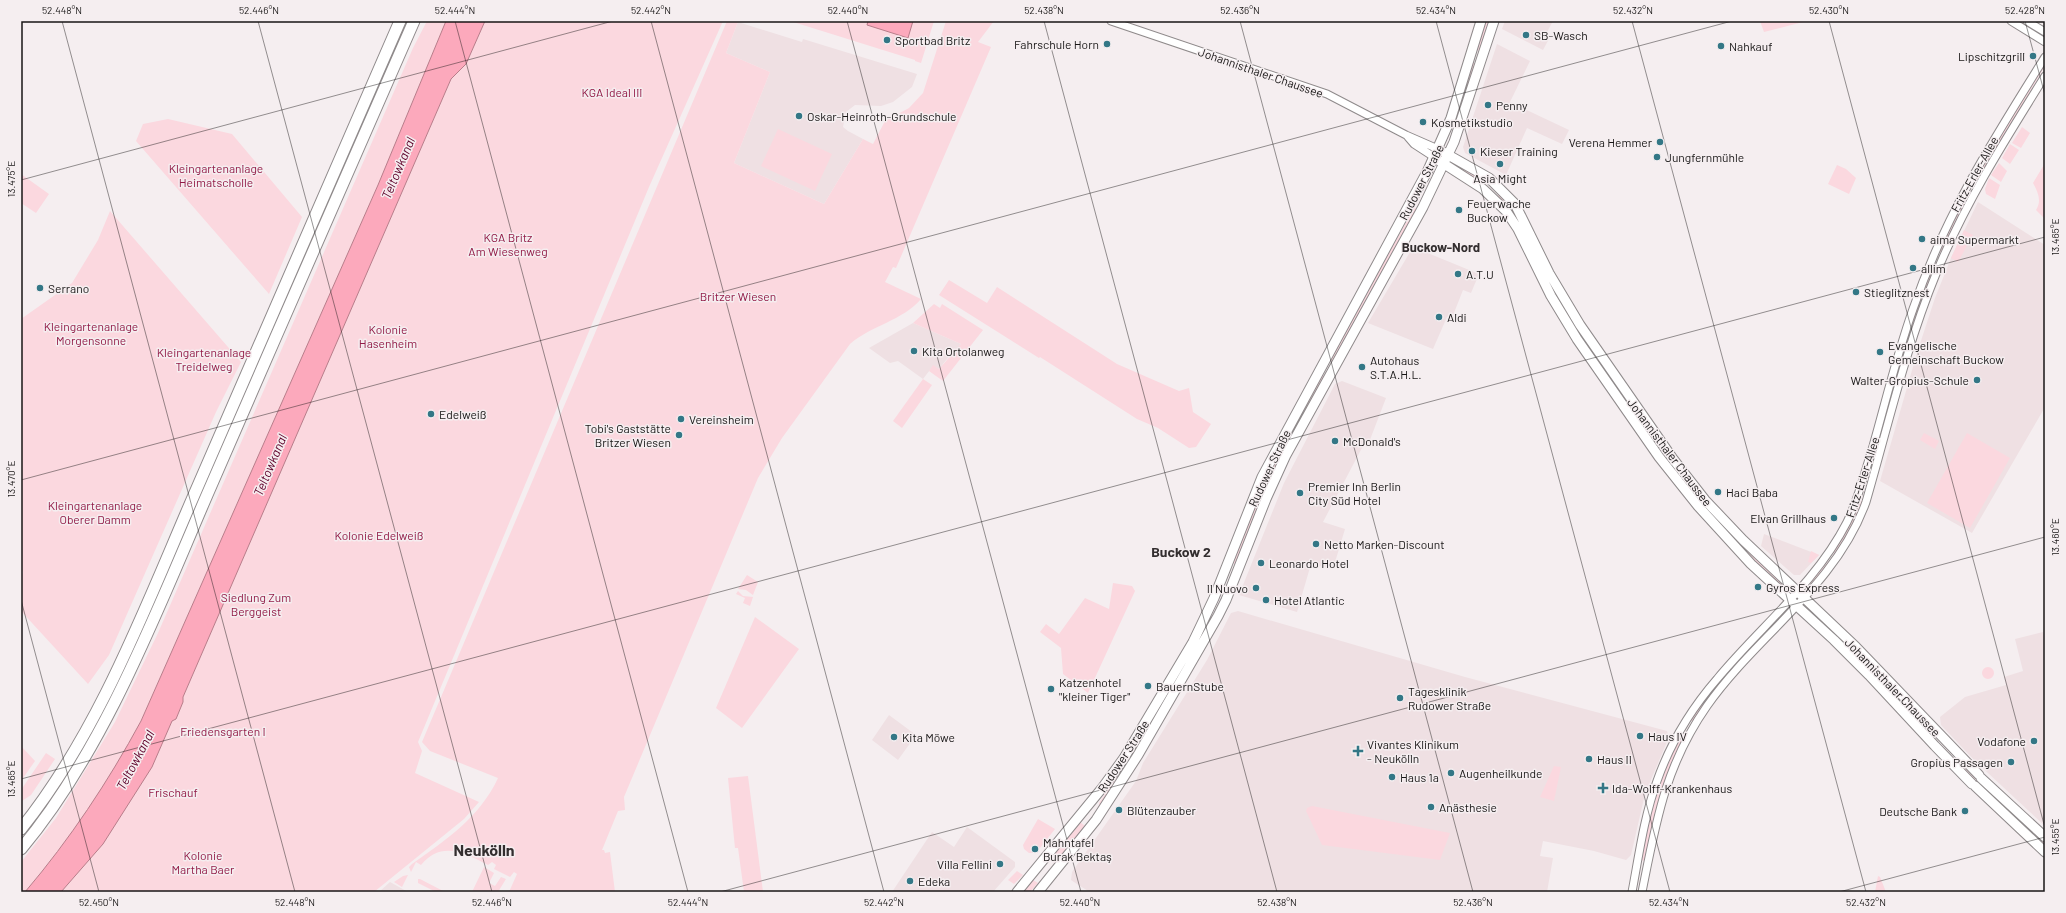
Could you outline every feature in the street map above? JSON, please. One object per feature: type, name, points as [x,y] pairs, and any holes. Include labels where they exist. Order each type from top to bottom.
[{"type":"highway","points":[[393,21],[393,37]]},
{"type":"highway","points":[[21,829],[70,760],[99,708],[157,580],[400,21]]},
{"type":"highway","points":[[21,849],[79,766],[110,710],[209,491],[414,21]]},
{"type":"main road","name":"Rudower Straße","points":[[1017,892],[1104,787],[1124,758],[1192,642],[1214,598],[1262,477],[1344,323],[1412,202],[1436,153],[1453,111],[1481,21]]},
{"type":"main road","name":"Rudower Straße","points":[[1038,892],[1096,820],[1142,748],[1202,647],[1226,600],[1266,499],[1286,454],[1423,207],[1448,154],[1494,21]]},
{"type":"main road","name":"Johannisthaler Chaussee","points":[[1436,153],[1448,154],[1489,178],[1510,198],[1524,219],[1545,264],[1572,313],[1673,459],[1728,526],[1860,651],[1980,776],[2045,837]]},
{"type":"main road","name":"Johannisthaler Chaussee","points":[[1436,153],[1443,164],[1483,189],[1506,211],[1518,229],[1543,280],[1566,320],[1659,457],[1692,499],[1751,564],[1864,670],[1973,785],[2045,852]]},
{"type":"main road","points":[[1412,202],[1423,207]]},
{"type":"main road","points":[[1918,728],[1926,721]]},
{"type":"street","name":"Johannisthaler Chaussee","points":[[1111,21],[1327,94],[1406,135],[1436,153]]},
{"type":"street","points":[[2011,21],[2045,42]]},
{"type":"street","points":[[2027,21],[2045,32]]},
{"type":"street","name":"Fritz-Erler-Allee","points":[[1642,892],[1659,807],[1678,756],[1708,706],[1727,681],[1796,606],[1801,594],[1828,556],[1850,515],[1864,476],[1908,322],[1932,259],[1949,221],[1987,149],[2045,57]]},
{"type":"street","name":"Fritz-Erler-Allee","points":[[1632,892],[1641,842],[1657,780],[1679,733],[1716,680],[1789,600],[1801,594],[1837,558],[1861,516],[1874,477],[1916,330],[1942,259],[1981,180],[2045,76]]},
{"type":"shaded area","points":[[1505,21],[1553,21],[1546,34],[1550,37],[1543,50],[1502,29]]},
{"type":"shaded area","name":"Oskar-Heinroth-Grundschule","points":[[738,22],[802,42],[803,39],[917,74],[912,87],[893,102],[881,106],[855,105],[846,112],[843,127],[863,139],[824,204],[734,163],[770,72],[726,53]]},
{"type":"shaded area","points":[[1497,44],[1530,61],[1510,102],[1569,130],[1562,144],[1527,128],[1506,175],[1465,153],[1463,147]]},
{"type":"shaded area","name":"Walter-Gropius-Schule","points":[[1978,202],[2045,245],[2045,407],[1972,533],[1880,481],[1917,353],[1935,298],[1951,258]]},
{"type":"shaded area","points":[[1413,247],[1479,274],[1471,293],[1463,290],[1452,318],[1447,317],[1433,349],[1368,323]]},
{"type":"shaded area","name":"Kita Ortolanweg","points":[[913,323],[961,344],[953,355],[951,354],[939,369],[933,366],[923,379],[898,361],[890,363],[869,348]]},
{"type":"shaded area","points":[[1342,381],[1386,398],[1368,445],[1364,444],[1323,522],[1345,529],[1333,569],[1311,564],[1297,612],[1239,595],[1284,483],[1335,384]]},
{"type":"shaded area","points":[[1764,534],[1819,555],[1800,575],[1794,575],[1761,546]]},
{"type":"shaded area","name":"Vivantes Klinikum - Neukölln","points":[[1238,611],[1465,677],[1667,731],[1669,737],[1645,794],[1631,855],[1626,860],[1594,851],[1543,841],[1540,856],[1553,858],[1547,892],[1090,892],[1080,886],[1071,880],[1072,872],[1136,781],[1143,763],[1207,660],[1231,613]]},
{"type":"shaded area","name":"Gropius Passagen","points":[[2043,632],[2045,641],[2045,826],[1975,761],[1941,725],[1940,717],[1965,697],[2006,685],[2004,677],[2023,671],[2015,639]]},
{"type":"shaded area","name":"Kita Möwe","points":[[889,715],[916,735],[898,760],[872,740]]},
{"type":"shaded area","points":[[967,827],[1015,862],[1015,867],[993,892],[892,892],[932,832],[954,847]]},
{"type":"shaded area","points":[[390,882],[408,892],[379,892]]},
{"type":"green space","points":[[427,21],[446,21],[378,185],[141,721],[120,761],[93,803],[71,834],[25,892],[21,892],[21,862],[56,818],[115,722],[158,633],[413,48]]},
{"type":"green space","points":[[485,21],[723,21],[649,187],[418,742],[422,751],[415,773],[479,802],[464,819],[374,892],[61,892],[103,843],[172,721],[176,719],[183,702],[183,697],[451,79],[466,64]]},
{"type":"green space","name":"Britzer Wiesen","points":[[727,21],[738,22],[726,53],[770,72],[734,163],[824,204],[863,139],[873,144],[885,121],[909,108],[923,93],[946,21],[994,21],[978,42],[991,47],[896,268],[893,267],[885,282],[921,299],[905,313],[868,332],[850,344],[782,438],[758,478],[624,797],[625,810],[618,811],[602,850],[604,850],[605,853],[610,852],[615,892],[509,892],[517,874],[514,872],[510,877],[494,869],[496,865],[492,862],[488,865],[471,856],[453,851],[437,853],[429,857],[421,865],[416,862],[411,872],[409,867],[412,864],[449,837],[472,816],[491,792],[498,778],[430,751],[422,742]]},
{"type":"green space","name":"Sportbad Britz","points":[[790,21],[934,21],[921,63]]},
{"type":"green space","points":[[1486,21],[1489,21],[1480,50],[1476,51]]},
{"type":"green space","points":[[1760,21],[1803,21],[1803,22],[1764,32]]},
{"type":"green space","points":[[2045,62],[2045,66],[1975,184],[1972,182]]},
{"type":"green space","points":[[1472,63],[1476,63],[1461,104],[1460,102]]},
{"type":"green space","name":"Kleingartenanlage Heimatscholle","points":[[168,119],[232,134],[302,217],[269,294],[136,141],[143,124]]},
{"type":"green space","points":[[2022,127],[2030,133],[2021,148],[2012,143]]},
{"type":"green space","points":[[778,129],[832,154],[815,191],[761,166]]},
{"type":"green space","points":[[2010,144],[2019,150],[2010,164],[2002,158]]},
{"type":"green space","points":[[1999,163],[2007,171],[2001,182],[1991,175]]},
{"type":"green space","points":[[2045,163],[2045,219],[2036,210],[2039,200],[2038,193],[2033,183]]},
{"type":"green space","points":[[1458,164],[1481,178],[1479,181],[1456,168]]},
{"type":"green space","points":[[1837,165],[1846,169],[1856,178],[1849,194],[1828,184]]},
{"type":"green space","points":[[21,174],[49,194],[36,213],[21,203]]},
{"type":"green space","points":[[1989,178],[2000,185],[1995,199],[1986,194],[1985,189]]},
{"type":"green space","points":[[1499,193],[1510,204],[1536,254],[1498,196]]},
{"type":"green space","points":[[1963,199],[1966,201],[1942,253],[1938,251]]},
{"type":"green space","points":[[1415,207],[1416,210],[1406,229],[1332,361],[1329,359]]},
{"type":"green space","points":[[110,211],[241,362],[216,412],[109,655],[88,684],[21,611],[21,577],[23,572],[21,570],[21,319],[72,283],[98,240]]},
{"type":"green space","points":[[1964,230],[1973,235],[1958,262],[1951,258]]},
{"type":"green space","points":[[1933,265],[1936,266],[1871,476],[1867,475],[1907,335]]},
{"type":"green space","points":[[949,280],[987,303],[997,287],[1117,364],[1179,391],[1189,388],[1193,412],[1211,424],[1196,447],[1189,448],[1158,428],[1137,419],[939,295]]},
{"type":"green space","points":[[934,304],[940,308],[942,304],[983,330],[943,381],[929,371],[933,365],[939,369],[961,344],[913,323]]},
{"type":"green space","points":[[1322,374],[1324,376],[1267,486],[1236,564],[1234,564],[1233,562],[1264,484]]},
{"type":"green space","points":[[923,379],[932,385],[902,428],[893,421]]},
{"type":"green space","points":[[1629,403],[1690,488],[1689,489],[1627,404]]},
{"type":"green space","points":[[1924,433],[1939,441],[1935,449],[1920,440]]},
{"type":"green space","points":[[1967,433],[2010,458],[1970,528],[1927,503]]},
{"type":"green space","points":[[1859,500],[1864,501],[1841,547],[1811,586],[1809,584],[1832,557]]},
{"type":"green space","points":[[1702,503],[1786,585],[1783,588],[1741,548],[1701,504]]},
{"type":"green space","points":[[1811,551],[1819,555],[1811,563],[1808,562]]},
{"type":"green space","points":[[747,575],[758,582],[753,595],[746,590],[738,589]]},
{"type":"green space","points":[[1113,583],[1132,586],[1135,591],[1088,693],[1063,674],[1061,648],[1040,632],[1046,624],[1059,634],[1085,598],[1109,609]]},
{"type":"green space","points":[[738,591],[743,596],[753,597],[750,606],[743,603],[745,598],[736,594]]},
{"type":"green space","points":[[1809,610],[1857,654],[1922,722],[1919,724],[1807,612]]},
{"type":"green space","points":[[1781,612],[1784,615],[1694,722],[1690,720],[1717,683]]},
{"type":"green space","points":[[755,617],[799,649],[742,728],[716,708]]},
{"type":"green space","points":[[1205,624],[1208,625],[1133,754],[1099,807],[1099,803],[1113,783]]},
{"type":"green space","points":[[1986,667],[1990,667],[1994,673],[1990,679],[1986,679],[1982,675],[1982,671]]},
{"type":"green space","points":[[1679,740],[1683,741],[1670,770],[1660,800],[1645,861],[1641,860],[1656,798],[1666,769]]},
{"type":"green space","points":[[21,746],[35,761],[21,781]]},
{"type":"green space","points":[[1945,751],[1960,763],[1990,795],[1988,795]]},
{"type":"green space","points":[[46,753],[55,759],[31,795],[22,801],[21,790]]},
{"type":"green space","points":[[1554,766],[1561,767],[1554,801],[1540,797]]},
{"type":"green space","points":[[748,776],[763,892],[744,892],[738,848],[735,848],[728,778]]},
{"type":"green space","points":[[1997,801],[2045,843],[2045,849]]},
{"type":"green space","points":[[1312,806],[1450,833],[1440,860],[1322,845],[1306,811],[1307,808]]},
{"type":"green space","points":[[1038,819],[1055,829],[1036,853],[1029,853],[1024,849],[1023,845]]},
{"type":"green space","points":[[1080,822],[1085,826],[1057,865],[1049,859]]},
{"type":"green space","points":[[484,867],[494,873],[489,883],[495,886],[501,877],[506,879],[498,892],[472,892]]},
{"type":"green space","points":[[1017,871],[1023,875],[1014,884],[1008,880]]},
{"type":"green space","points":[[408,875],[402,887],[394,882],[403,876]]},
{"type":"green space","points":[[1878,876],[1880,877],[1886,892],[1875,892]]},
{"type":"green space","points":[[418,879],[445,892],[436,892],[418,883]]},
{"type":"green space","points":[[1033,880],[1038,883],[1030,892],[1022,892]]},
{"type":"water","name":"Teltowkanal","points":[[446,21],[485,21],[466,64],[451,79],[183,697],[183,702],[176,719],[172,721],[152,767],[103,844],[61,892],[25,892],[42,872],[88,810],[141,721],[378,185]]},
{"type":"water","points":[[868,21],[913,21],[908,38],[867,25]]},
{"type":"place","name":"SB-Wasch","points":[[1526,35]]},
{"type":"place","name":"Sportbad Britz","points":[[887,40]]},
{"type":"place","name":"Fahrschule Horn","points":[[1107,44]]},
{"type":"place","name":"Nahkauf","points":[[1721,46]]},
{"type":"place","name":"Lipschitzgrill","points":[[2033,56]]},
{"type":"place","name":"Penny","points":[[1488,105]]},
{"type":"place","name":"Oskar-Heinroth-Grundschule","points":[[799,116]]},
{"type":"place","name":"Kosmetikstudio","points":[[1423,122]]},
{"type":"place","name":"Verena Hemmer","points":[[1660,142]]},
{"type":"place","name":"Kieser Training","points":[[1472,151]]},
{"type":"place","name":"Jungfernmühle","points":[[1657,157]]},
{"type":"place","name":"Asia Might","points":[[1500,164]]},
{"type":"place","name":"Feuerwache Buckow","points":[[1459,210]]},
{"type":"place","name":"aima Supermarkt","points":[[1922,239]]},
{"type":"place","name":"allim","points":[[1913,268]]},
{"type":"place","name":"A.T.U","points":[[1458,274]]},
{"type":"place","name":"Serrano","points":[[40,288]]},
{"type":"place","name":"Stieglitznest","points":[[1856,292]]},
{"type":"place","name":"Aldi","points":[[1439,317]]},
{"type":"place","name":"Kita Ortolanweg","points":[[914,351]]},
{"type":"place","name":"Evangelische Gemeinschaft Buckow","points":[[1880,352]]},
{"type":"place","name":"Autohaus S.T.A.H.L.","points":[[1362,367]]},
{"type":"place","name":"Walter-Gropius-Schule","points":[[1977,380]]},
{"type":"place","name":"Edelweiß","points":[[431,414]]},
{"type":"place","name":"Vereinsheim","points":[[681,419]]},
{"type":"place","name":"Tobi's Gaststätte Britzer Wiesen","points":[[679,435]]},
{"type":"place","name":"McDonald's","points":[[1335,441]]},
{"type":"place","name":"Haci Baba","points":[[1718,492]]},
{"type":"place","name":"Premier Inn Berlin City Süd Hotel","points":[[1300,493]]},
{"type":"place","name":"Elvan Grillhaus","points":[[1834,518]]},
{"type":"place","name":"Netto Marken-Discount","points":[[1316,544]]},
{"type":"place","name":"Leonardo Hotel","points":[[1261,563]]},
{"type":"place","name":"Gyros Express","points":[[1758,587]]},
{"type":"place","name":"Il Nuovo","points":[[1256,588]]},
{"type":"place","name":"Hotel Atlantic","points":[[1266,600]]},
{"type":"place","name":"BauernStube","points":[[1148,686]]},
{"type":"place","name":"Katzenhotel \"kleiner Tiger\"","points":[[1051,689]]},
{"type":"place","name":"Tagesklinik Rudower Straße","points":[[1400,698]]},
{"type":"place","name":"Haus IV","points":[[1640,736]]},
{"type":"place","name":"Kita Möwe","points":[[894,737]]},
{"type":"place","name":"Vodafone","points":[[2034,741]]},
{"type":"place","name":"Vivantes Klinikum - Neukölln","points":[[1358,751]]},
{"type":"place","name":"Haus II","points":[[1589,759]]},
{"type":"place","name":"Gropius Passagen","points":[[2011,762]]},
{"type":"place","name":"Augenheilkunde","points":[[1451,773]]},
{"type":"place","name":"Haus 1a","points":[[1392,777]]},
{"type":"place","name":"Ida-Wolff-Krankenhaus","points":[[1603,788]]},
{"type":"place","name":"Anästhesie","points":[[1431,807]]},
{"type":"place","name":"Blütenzauber","points":[[1119,810]]},
{"type":"place","name":"Deutsche Bank","points":[[1965,811]]},
{"type":"place","name":"Mahntafel Burak Bektaş","points":[[1035,849]]},
{"type":"place","name":"Villa Fellini","points":[[1000,864]]},
{"type":"place","name":"Edeka","points":[[910,881]]},
{"type":"district","name":"Buckow-Nord","points":[[1441,247]]},
{"type":"district","name":"Buckow 2","points":[[1181,551]]},
{"type":"district","name":"Neukölln","points":[[484,849]]},
{"type":"park label","name":"KGA Ideal III","points":[[612,92]]},
{"type":"park label","name":"KGA Britz Am Wiesenweg","points":[[508,244]]},
{"type":"park label","name":"Kleingartenanlage Morgensonne","points":[[91,333]]},
{"type":"park label","name":"Kolonie Hasenheim","points":[[388,336]]},
{"type":"park label","name":"Kleingartenanlage Treidelweg","points":[[204,359]]},
{"type":"park label","name":"Kleingartenanlage Oberer Damm","points":[[95,512]]},
{"type":"park label","name":"Kolonie Edelweiß","points":[[379,535]]},
{"type":"park label","name":"Siedlung Zum Berggeist","points":[[256,604]]},
{"type":"park label","name":"Friedensgarten I","points":[[223,731]]},
{"type":"park label","name":"Frischauf","points":[[173,792]]},
{"type":"park label","name":"Kolonie Martha Baer","points":[[203,862]]}]
